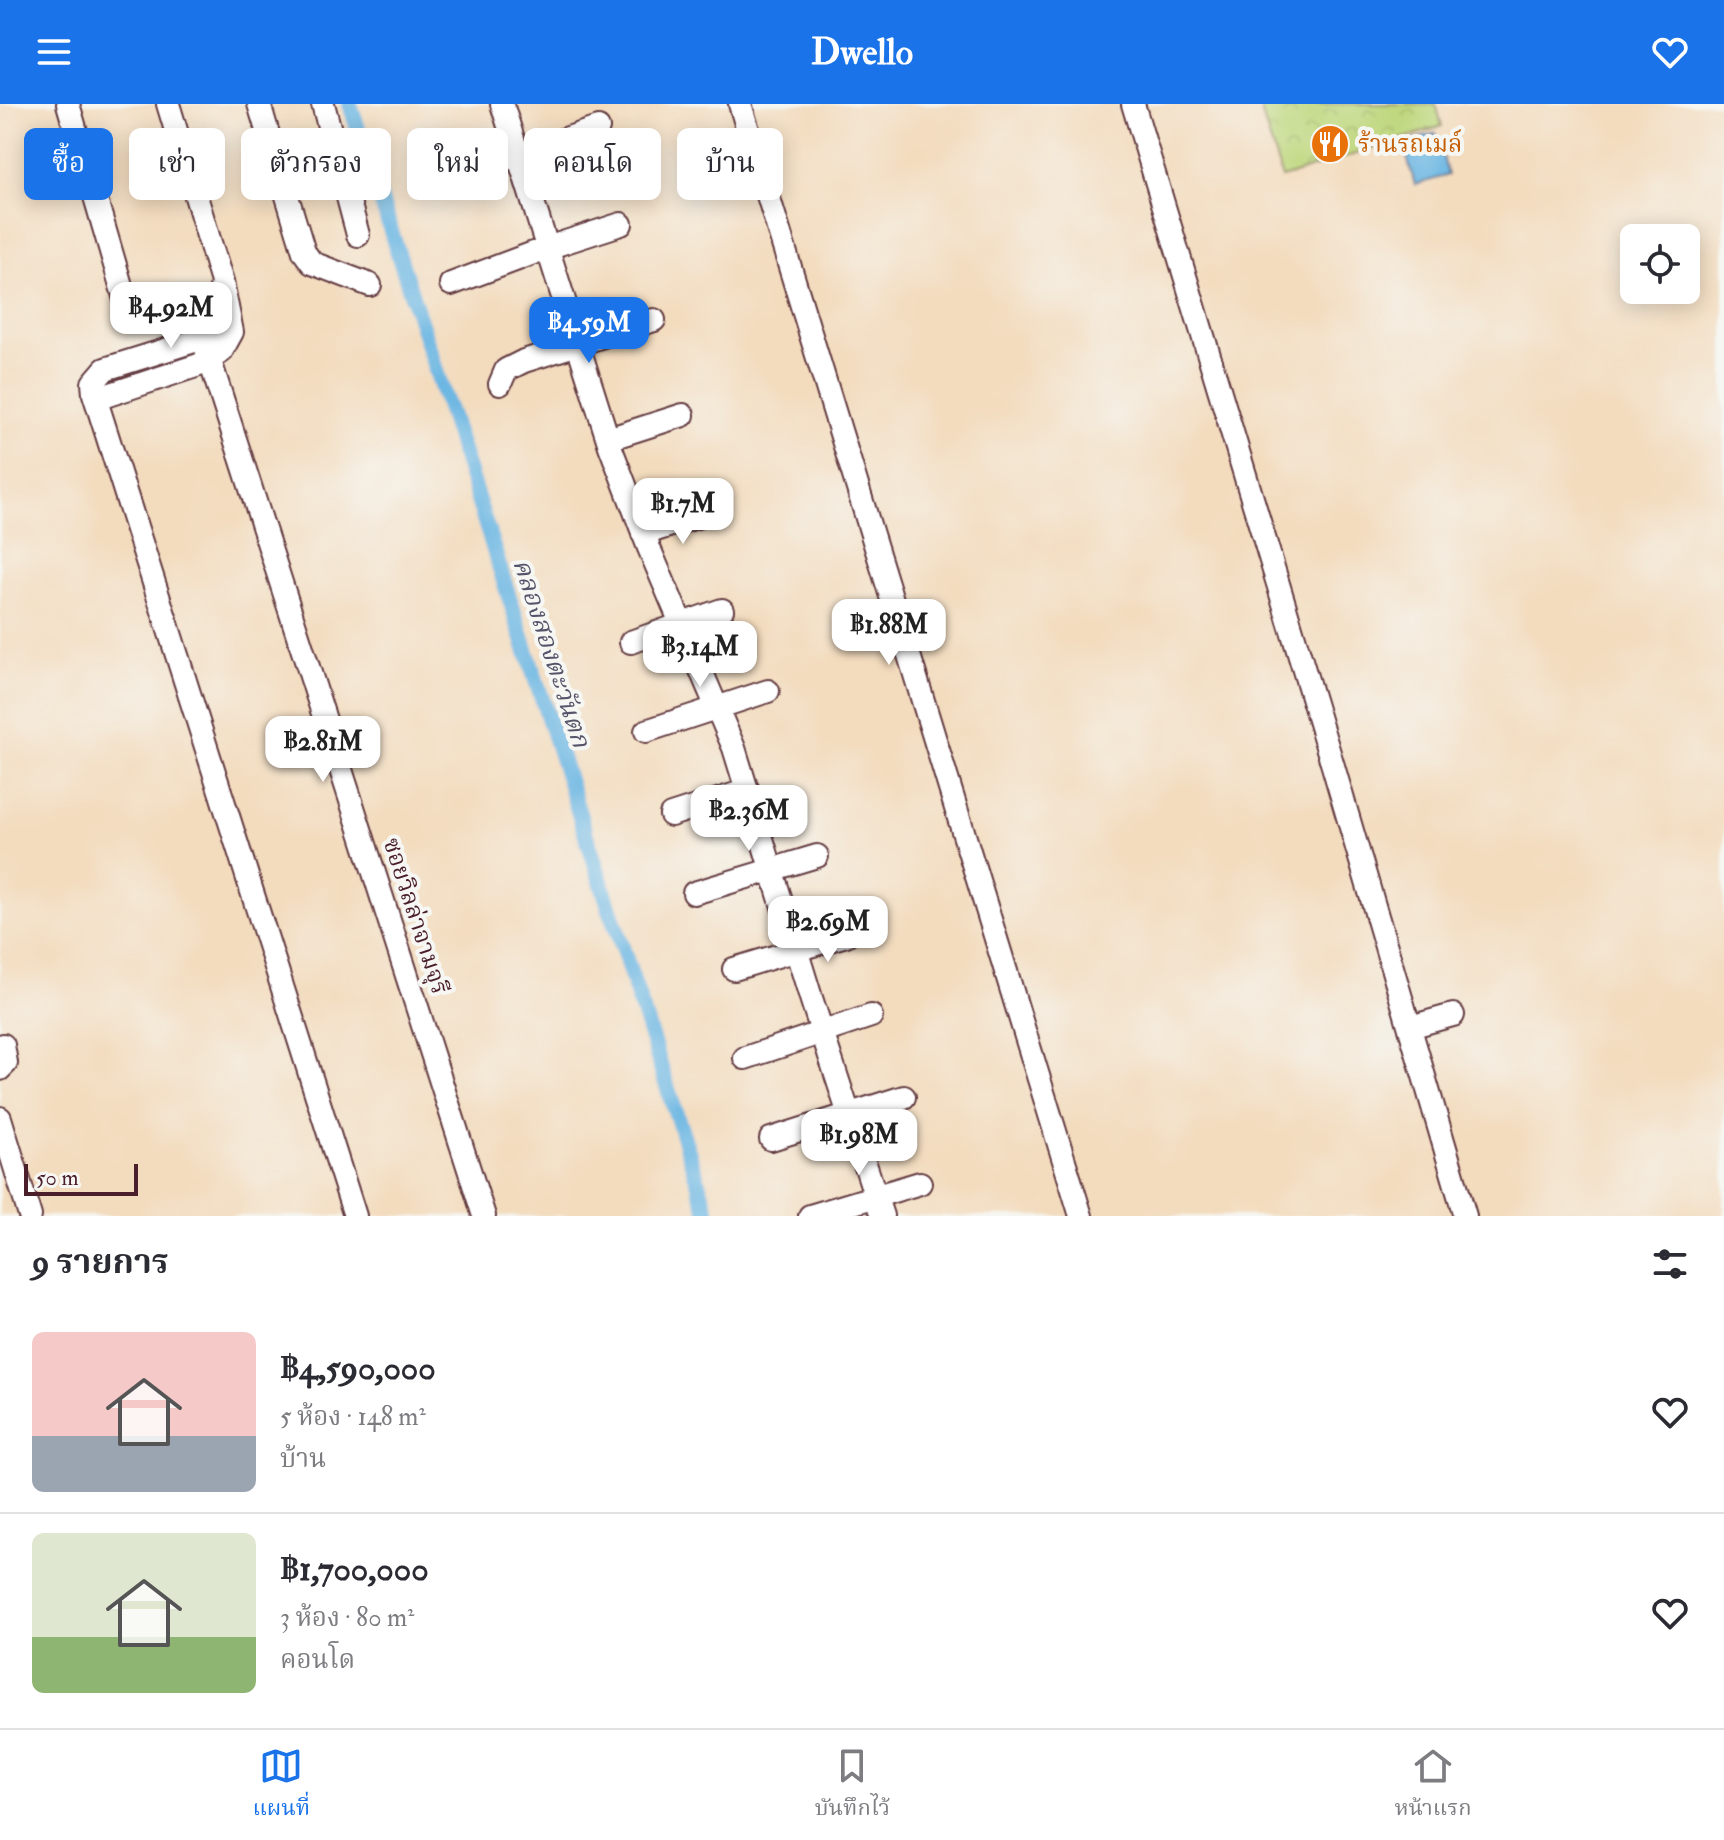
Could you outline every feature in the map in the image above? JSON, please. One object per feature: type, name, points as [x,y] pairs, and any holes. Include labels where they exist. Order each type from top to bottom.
[{"type":"street","points":[[68,104],[131,320]]},
{"type":"street","points":[[168,104],[222,282],[214,330],[206,348],[105,369],[93,383],[355,1216]]},
{"type":"street","points":[[259,104],[304,252],[312,263],[370,285]]},
{"type":"street","points":[[323,104],[358,235]]},
{"type":"street","points":[[502,104],[608,439],[643,534],[718,708],[748,790],[879,1206]]},
{"type":"street","points":[[740,104],[1081,1216]]},
{"type":"street","points":[[1133,104],[1465,1216]]},
{"type":"street","points":[[508,158],[524,153]]},
{"type":"street","points":[[451,284],[621,224]]},
{"type":"street","points":[[500,384],[506,370],[524,361],[654,320]]},
{"type":"street","name":"ซอยวิลล่าจามจุรี","points":[[206,348],[484,1216]]},
{"type":"street","points":[[608,439],[683,415]]},
{"type":"street","points":[[643,534],[709,513]]},
{"type":"street","points":[[631,642],[722,610]]},
{"type":"street","points":[[646,731],[768,691]]},
{"type":"street","points":[[671,815],[748,790]]},
{"type":"street","points":[[694,893],[817,856]]},
{"type":"street","points":[[734,969],[846,935]]},
{"type":"street","points":[[1410,1027],[1453,1015]]},
{"type":"street","points":[[745,1058],[871,1016]]},
{"type":"street","points":[[0,1069],[6,1063],[3,1045]]},
{"type":"street","points":[[771,1139],[904,1097]]},
{"type":"street","points":[[0,1118],[30,1216]]},
{"type":"street","points":[[810,1216],[879,1206],[920,1183]]},
{"type":"green space","name":"ร้านรถเมล์","points":[[1259,104],[1436,104],[1442,126],[1282,178]]},
{"type":"water","points":[[1436,133],[1448,175],[1415,185],[1403,143]]},
{"type":"waterway","name":"คลองสองตะวันตก","points":[[350,104],[709,1216]]},
{"type":"place","name":"ร้านรถเมล์","points":[[1330,144]]}]
